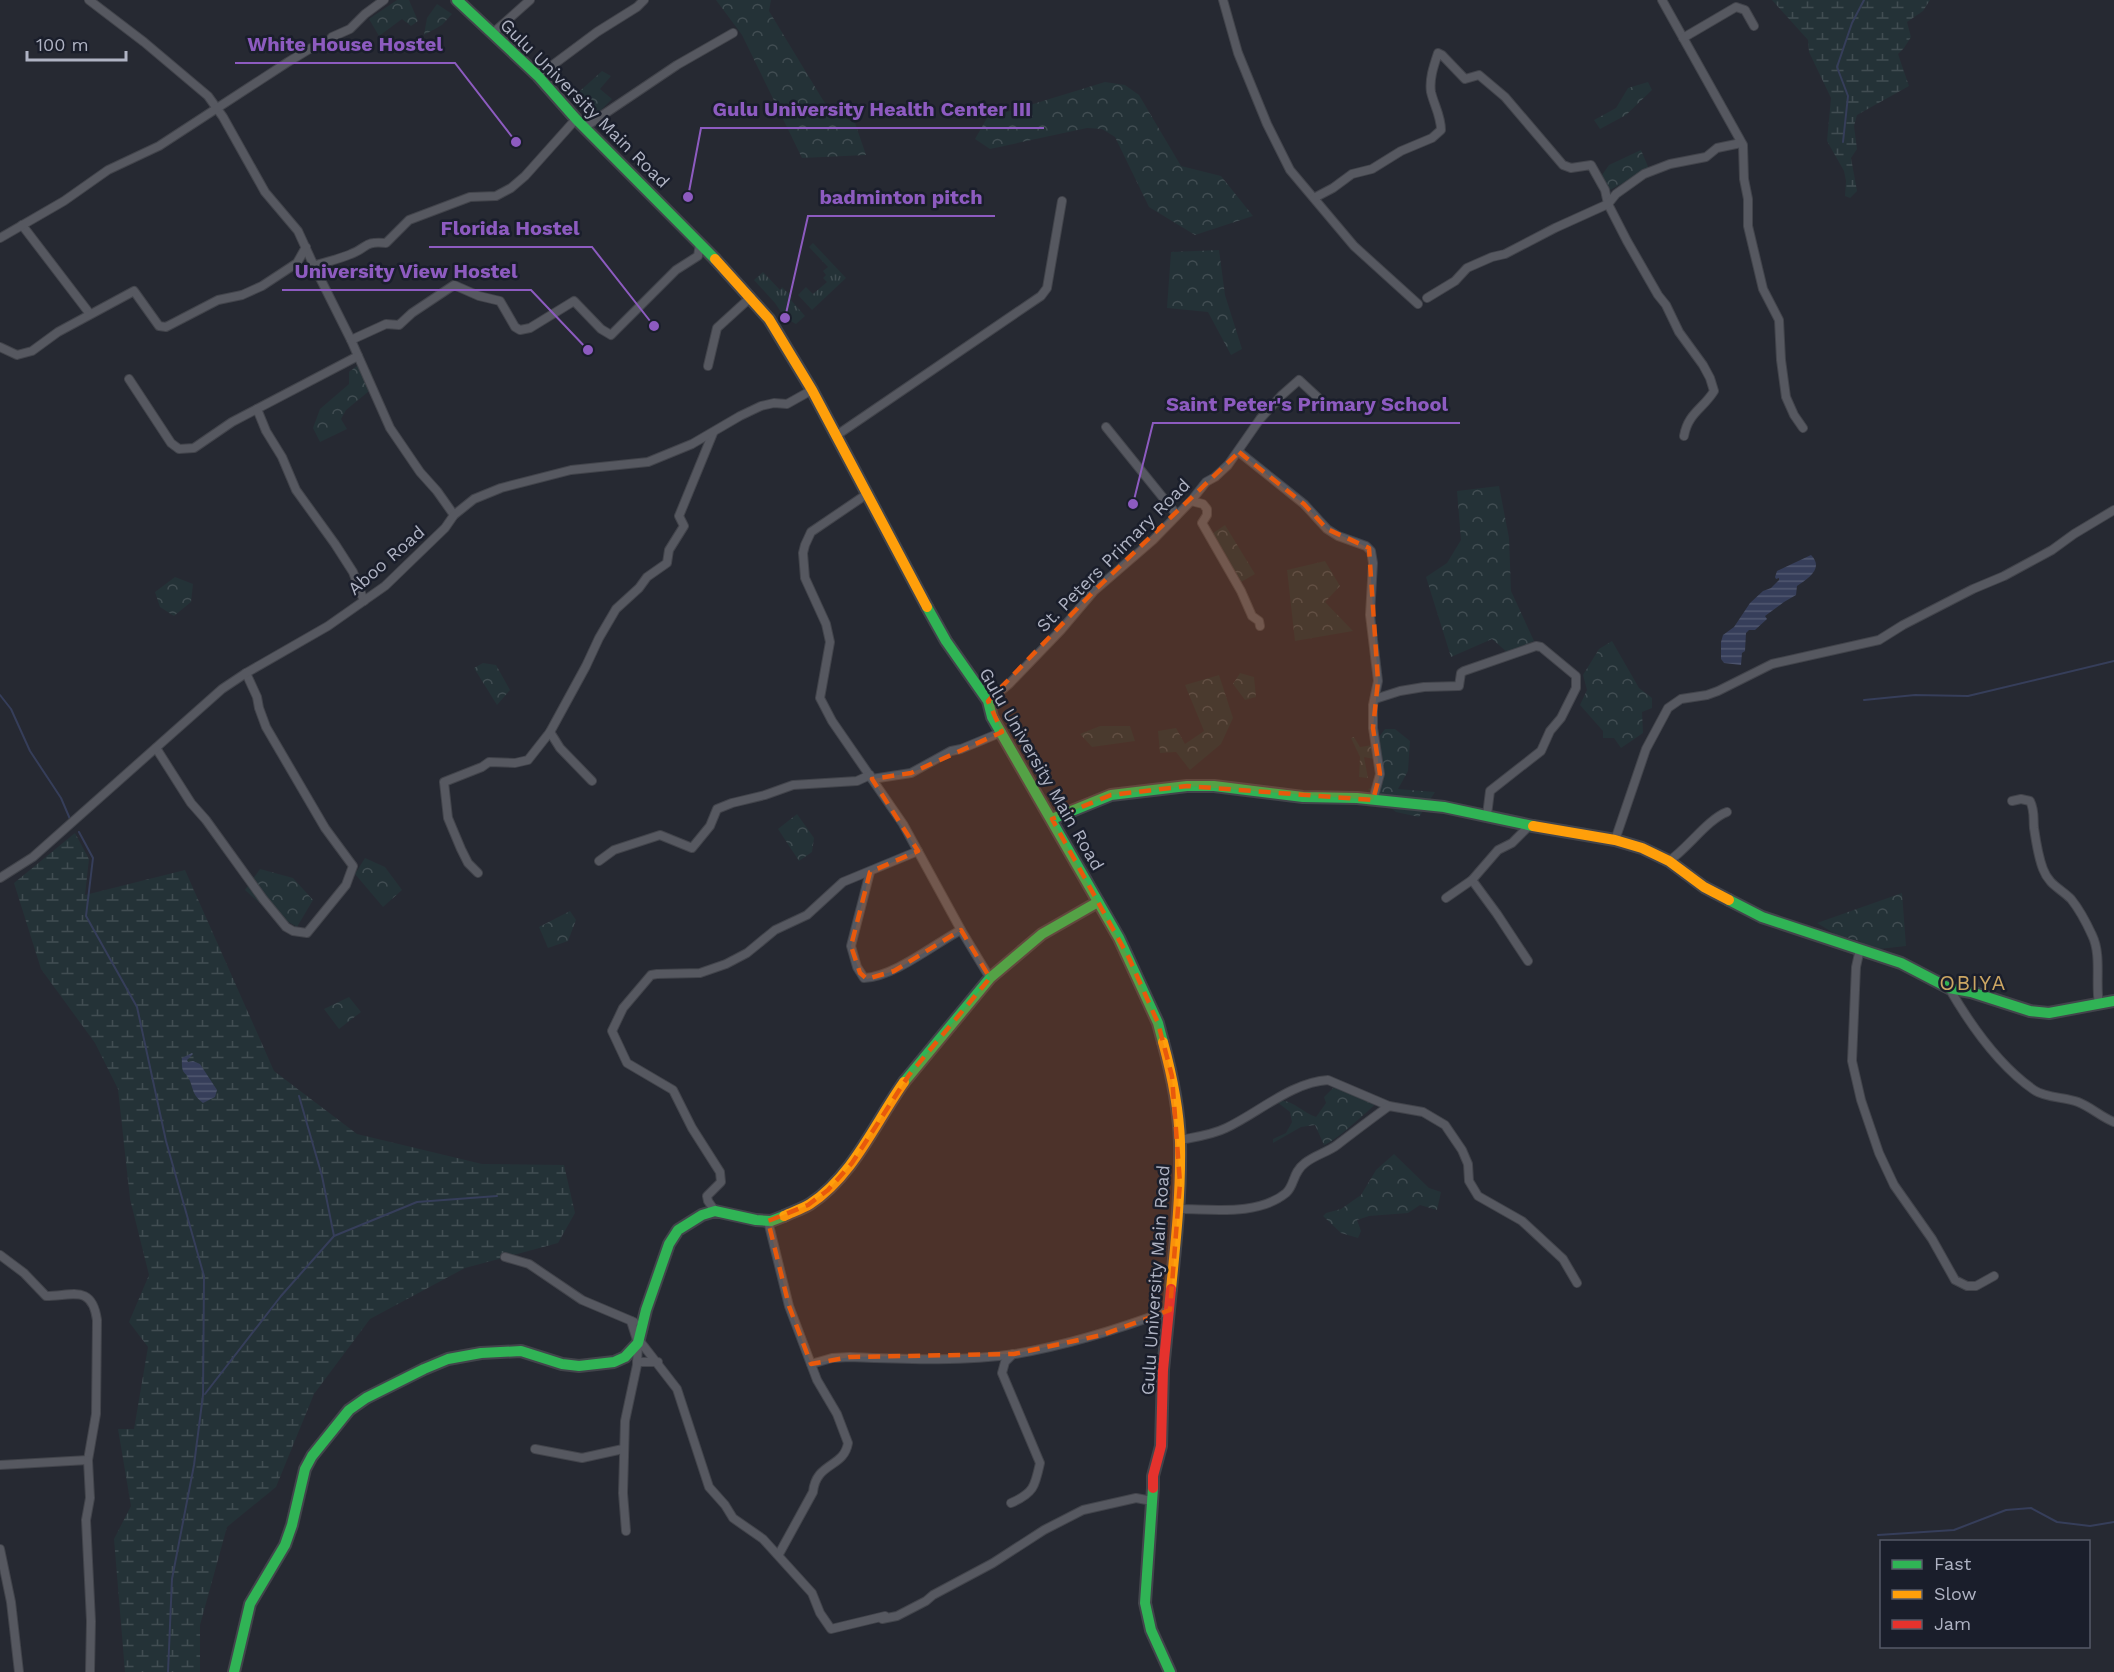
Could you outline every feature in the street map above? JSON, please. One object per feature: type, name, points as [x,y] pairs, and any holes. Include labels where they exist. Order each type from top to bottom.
[{"type":"street","points":[[89,0],[151,48],[208,96],[217,107],[265,192],[298,231],[351,340],[390,428],[420,472],[454,515]]},
{"type":"street","points":[[0,238],[64,201],[108,170],[159,146],[311,48],[327,44],[332,37],[350,29],[384,0]]},
{"type":"street","name":"Gulu University Main Road","points":[[456,0],[538,76],[576,119],[751,297],[776,328],[837,435],[897,555],[946,640],[988,701],[992,717],[1119,938],[1158,1023],[1172,1076],[1180,1140],[1179,1209],[1163,1370],[1161,1446],[1153,1476],[1145,1603],[1151,1630],[1170,1672]]},
{"type":"street","points":[[493,33],[530,0]]},
{"type":"street","points":[[538,76],[644,0]]},
{"type":"street","points":[[1223,0],[1238,53],[1267,124],[1290,170],[1354,246],[1418,304]]},
{"type":"street","points":[[1662,0],[1742,143],[1750,236],[1763,289],[1779,321],[1786,397],[1803,428]]},
{"type":"street","points":[[1683,38],[1736,7],[1745,10],[1754,26]]},
{"type":"street","points":[[585,127],[677,65],[733,33]]},
{"type":"street","points":[[1314,198],[1352,174],[1372,169],[1401,151],[1432,138],[1441,130],[1439,114],[1431,89],[1431,78],[1437,54],[1440,52],[1465,79],[1479,75],[1505,97],[1563,165],[1571,168],[1592,166],[1605,190],[1608,204],[1642,270],[1666,305],[1680,332],[1703,364],[1713,385],[1714,391],[1686,424],[1684,436]]},
{"type":"street","points":[[314,266],[354,253],[367,243],[386,243],[405,222],[437,209],[475,196],[496,196],[505,192],[525,176],[576,119]]},
{"type":"street","points":[[1427,298],[1455,281],[1467,268],[1505,254],[1608,204],[1616,194],[1644,174],[1677,162],[1706,157],[1717,148],[1742,143]]},
{"type":"street","points":[[837,435],[1041,296],[1047,288],[1062,201]]},
{"type":"street","points":[[22,225],[90,314]]},
{"type":"street","points":[[351,340],[386,324],[399,325],[412,313],[454,285],[479,296],[500,301],[514,327],[520,330],[530,328],[574,301],[611,335],[676,270],[698,256],[700,244]]},
{"type":"street","points":[[0,347],[17,355],[32,351],[58,332],[134,291],[159,326],[166,327],[218,300],[243,295],[262,286],[297,262],[306,247]]},
{"type":"street","points":[[708,366],[717,328],[751,297]]},
{"type":"street","points":[[129,379],[171,443],[179,449],[194,448],[204,444],[232,422],[358,356]]},
{"type":"street","name":"St. Peters Primary Road","points":[[988,701],[1009,684],[1094,591],[1153,540],[1206,482],[1215,477],[1239,452],[1254,428],[1278,398],[1299,380],[1327,406]]},
{"type":"street","name":"Aboo Road","points":[[0,878],[33,856],[222,689],[328,626],[385,586],[445,528],[454,515],[474,499],[501,488],[571,470],[648,462],[713,433],[760,406],[774,403],[787,404],[812,390]]},
{"type":"street","points":[[257,409],[296,490],[347,563],[364,601]]},
{"type":"street","points":[[1106,427],[1177,515]]},
{"type":"street","points":[[478,873],[468,863],[448,818],[444,782],[489,762],[515,763],[528,760],[550,732],[616,609],[639,588],[647,577],[667,563],[669,550],[684,526],[679,516],[713,433]]},
{"type":"street","points":[[1239,452],[1304,504],[1328,529],[1338,536],[1369,548],[1373,562],[1370,615],[1378,681],[1373,705],[1373,728],[1380,774],[1373,800]]},
{"type":"street","points":[[867,494],[811,532],[807,537],[803,553],[805,578],[826,624],[830,642],[820,698],[832,721],[885,796],[990,978]]},
{"type":"street","points":[[1191,501],[1203,504],[1207,508],[1207,515],[1202,523],[1241,591],[1252,616],[1260,626]]},
{"type":"street","points":[[1615,840],[1646,749],[1668,708],[1682,699],[1718,691],[1772,664],[1879,640],[1903,625],[2052,550],[2114,510]]},
{"type":"street","points":[[1376,699],[1400,691],[1424,687],[1459,686],[1461,673],[1464,671],[1536,646],[1541,647],[1576,676],[1575,688],[1561,718],[1550,731],[1541,750],[1490,791],[1487,815]]},
{"type":"street","points":[[156,748],[191,803],[206,820],[268,906],[293,932],[307,933],[346,885],[352,866],[325,828],[266,727],[254,689],[246,673]]},
{"type":"street","points":[[550,732],[560,748],[592,781]]},
{"type":"street","points":[[599,861],[614,850],[660,836],[692,848],[710,826],[717,809],[732,802],[765,795],[793,785],[857,781],[871,777],[911,773],[951,752],[1002,732]]},
{"type":"street","points":[[1052,819],[1111,795],[1187,786],[1214,786],[1444,807],[1615,840],[1655,853],[1704,887],[1753,913],[1902,963],[1949,988],[1971,992],[2030,1011],[2049,1013],[2114,1001]]},
{"type":"street","points":[[2012,801],[2020,799],[2030,801],[2035,814],[2034,823],[2039,856],[2046,877],[2053,886],[2071,900],[2097,947],[2099,1004]]},
{"type":"street","points":[[1669,861],[1716,817],[1727,812]]},
{"type":"street","points":[[1446,898],[1472,880],[1498,850],[1512,843],[1530,825]]},
{"type":"street","points":[[715,1211],[707,1196],[721,1182],[720,1172],[692,1128],[673,1090],[627,1063],[614,1038],[613,1027],[622,1008],[651,975],[700,973],[726,964],[747,953],[775,930],[807,915],[843,882],[918,851]]},
{"type":"street","points":[[870,872],[851,946],[857,967],[864,978],[894,971],[934,944],[961,930]]},
{"type":"street","points":[[1472,880],[1528,961]]},
{"type":"street","points":[[626,1531],[623,1449],[625,1421],[637,1362],[639,1342],[637,1324],[646,1310],[672,1238],[686,1224],[715,1211],[768,1221],[808,1205],[836,1181],[852,1163],[909,1075],[990,978],[1042,934],[1098,902]]},
{"type":"street","points":[[1860,949],[1856,967],[1852,1061],[1861,1100],[1879,1153],[1894,1185],[1932,1239],[1955,1280],[1967,1286],[1976,1286],[1994,1276]]},
{"type":"street","points":[[1949,988],[1972,1025],[1994,1053],[2009,1070],[2036,1092],[2077,1101],[2114,1122]]},
{"type":"street","points":[[1180,1140],[1223,1130],[1299,1086],[1318,1080],[1328,1080],[1389,1106],[1423,1112],[1445,1125],[1462,1150],[1468,1164],[1469,1181],[1478,1196],[1522,1221],[1563,1259],[1577,1283]]},
{"type":"street","points":[[1179,1209],[1234,1209],[1269,1203],[1289,1190],[1294,1175],[1303,1164],[1336,1146],[1389,1106]]},
{"type":"street","points":[[768,1221],[789,1306],[821,1390],[837,1414],[847,1438],[848,1447],[844,1455],[814,1480],[813,1492],[779,1554]]},
{"type":"street","points":[[0,1255],[24,1273],[46,1296],[77,1292],[84,1295],[96,1309],[96,1414],[88,1460],[90,1498],[86,1520],[91,1621],[90,1672]]},
{"type":"street","points":[[505,1257],[529,1264],[582,1300],[637,1324]]},
{"type":"street","points":[[811,1364],[832,1358],[850,1357],[977,1358],[1014,1354],[1102,1335],[1170,1310]]},
{"type":"street","points":[[639,1342],[658,1362],[677,1389],[709,1487],[733,1518],[763,1539],[779,1554],[812,1593],[822,1618],[832,1630],[851,1623],[897,1616],[973,1575],[1044,1530],[1083,1510],[1136,1498],[1152,1501]]},
{"type":"street","points":[[234,1672],[250,1604],[285,1545],[292,1526],[305,1469],[312,1456],[350,1410],[366,1398],[448,1359],[512,1350],[562,1364],[579,1366],[614,1362],[625,1357],[639,1342]]},
{"type":"street","points":[[1011,1503],[1027,1496],[1040,1474],[1040,1463],[1002,1373],[1005,1362],[1014,1354]]},
{"type":"street","points":[[637,1362],[658,1362]]},
{"type":"street","points":[[535,1449],[582,1458],[623,1449]]},
{"type":"street","points":[[0,1465],[88,1460]]},
{"type":"street","points":[[0,1549],[13,1612],[19,1672]]},
{"type":"highlighted area","points":[[1239,452],[1304,504],[1327,529],[1369,548],[1378,681],[1373,728],[1380,774],[1373,800],[1187,786],[1111,795],[1052,819],[1129,958],[1158,1023],[1172,1076],[1180,1183],[1170,1310],[1102,1335],[1014,1354],[850,1357],[811,1364],[789,1306],[768,1221],[808,1205],[828,1190],[852,1163],[909,1075],[990,978],[961,930],[894,971],[867,979],[860,973],[851,946],[870,872],[918,851],[872,779],[911,773],[1002,732],[988,701],[1094,591]]},
{"type":"green space","points":[[397,0],[409,0],[418,21],[411,26],[402,19],[379,36],[369,19]]},
{"type":"green space","points":[[716,0],[771,0],[769,11],[829,110],[855,123],[866,155],[802,158],[742,35]]},
{"type":"green space","points":[[1772,0],[1930,0],[1923,11],[1907,22],[1911,37],[1898,54],[1909,86],[1857,115],[1854,126],[1857,149],[1851,158],[1857,191],[1850,198],[1845,196],[1844,171],[1827,141],[1831,98],[1809,52],[1808,40]]},
{"type":"green space","points":[[437,4],[452,14],[442,25],[424,35],[427,18]]},
{"type":"green space","points":[[602,71],[611,76],[600,89],[612,99],[591,120],[570,100]]},
{"type":"green space","points":[[1105,82],[1125,85],[1139,95],[1181,166],[1221,176],[1253,216],[1195,235],[1149,207],[1115,137],[1102,129],[1087,128],[990,149],[975,139],[987,118]]},
{"type":"green space","points":[[1648,82],[1652,90],[1626,115],[1600,129],[1594,120],[1616,108],[1628,88]]},
{"type":"green space","points":[[1641,150],[1649,169],[1610,190],[1602,175],[1609,165]]},
{"type":"green space","points":[[813,243],[846,278],[812,310],[798,295],[806,287],[813,294],[827,282],[823,278],[826,275],[823,271],[828,267],[809,247]]},
{"type":"green space","points":[[1219,250],[1225,295],[1242,349],[1231,355],[1208,312],[1167,308],[1171,252]]},
{"type":"green space","points":[[763,272],[780,290],[782,287],[792,297],[790,299],[805,316],[796,324],[785,318],[754,280]]},
{"type":"green space","points":[[362,362],[371,371],[374,387],[346,410],[341,419],[347,429],[320,442],[313,428],[320,409],[349,384],[349,372]]},
{"type":"green space","points":[[1499,486],[1509,538],[1511,591],[1534,641],[1508,653],[1492,639],[1451,657],[1426,577],[1447,563],[1461,540],[1457,491]]},
{"type":"green space","points":[[1225,525],[1255,574],[1234,586],[1206,538]]},
{"type":"green space","points":[[1325,561],[1340,586],[1325,602],[1353,631],[1295,641],[1287,570]]},
{"type":"green space","points":[[175,577],[193,584],[191,602],[174,616],[160,607],[155,592]]},
{"type":"green space","points":[[1612,641],[1639,688],[1652,698],[1652,708],[1642,712],[1643,733],[1621,748],[1614,738],[1603,738],[1603,731],[1580,705],[1587,690],[1583,675],[1599,649]]},
{"type":"green space","points":[[483,663],[496,665],[510,690],[497,705],[474,668]]},
{"type":"green space","points":[[1240,673],[1254,677],[1256,697],[1245,700],[1233,684]]},
{"type":"green space","points":[[1219,675],[1233,718],[1221,744],[1190,770],[1176,752],[1160,753],[1158,731],[1176,728],[1185,744],[1204,731],[1185,685]]},
{"type":"green space","points":[[1100,726],[1130,726],[1135,741],[1092,747],[1080,734]]},
{"type":"green space","points":[[1385,729],[1395,729],[1410,741],[1408,771],[1398,789],[1435,792],[1419,817],[1396,812],[1368,789],[1383,783],[1383,761],[1364,757],[1368,778],[1359,777],[1360,757],[1351,738],[1354,737],[1360,747],[1373,745]]},
{"type":"green space","points":[[797,814],[814,838],[812,852],[799,861],[778,829]]},
{"type":"green space","points":[[75,833],[89,859],[85,895],[185,870],[274,1071],[357,1134],[482,1164],[564,1165],[575,1213],[558,1243],[465,1268],[370,1319],[314,1394],[276,1487],[227,1527],[200,1625],[200,1672],[125,1672],[114,1539],[131,1506],[118,1429],[134,1429],[148,1347],[129,1322],[149,1275],[130,1199],[118,1089],[95,1043],[41,969],[14,883]]},
{"type":"green space","points":[[365,858],[385,867],[402,890],[383,907],[355,874]]},
{"type":"green space","points":[[260,869],[293,878],[313,900],[297,927],[264,907],[245,890]]},
{"type":"green space","points":[[1902,893],[1906,946],[1870,950],[1860,941],[1837,935],[1817,923]]},
{"type":"green space","points":[[570,911],[576,920],[568,941],[548,948],[539,927]]},
{"type":"green space","points":[[349,997],[361,1012],[339,1029],[324,1009]]},
{"type":"green space","points":[[1334,1087],[1376,1104],[1343,1133],[1324,1145],[1315,1125],[1301,1127],[1273,1143],[1273,1139],[1286,1133],[1292,1122],[1290,1112],[1277,1102],[1292,1103],[1316,1117],[1326,1103],[1324,1097]]},
{"type":"green space","points":[[1394,1154],[1429,1188],[1441,1192],[1437,1210],[1420,1205],[1408,1213],[1369,1216],[1357,1220],[1361,1231],[1358,1238],[1341,1233],[1323,1216],[1341,1209],[1361,1195],[1376,1170]]},
{"type":"water","points":[[1811,555],[1815,560],[1815,568],[1810,576],[1797,586],[1796,595],[1765,616],[1767,619],[1755,630],[1749,630],[1746,633],[1741,665],[1724,663],[1721,659],[1723,635],[1734,627],[1750,603],[1779,580],[1775,577],[1777,571]]},
{"type":"water","points":[[192,1053],[188,1062],[193,1061],[200,1064],[217,1090],[215,1097],[203,1103],[196,1095],[182,1068],[182,1058]]},
{"type":"waterway","points":[[1843,142],[1848,96],[1837,67],[1852,23],[1864,0]]},
{"type":"waterway","points":[[1864,700],[1915,695],[1968,696],[2114,661]]},
{"type":"waterway","points":[[0,695],[11,709],[30,751],[61,798],[70,819]]},
{"type":"waterway","points":[[79,832],[93,858],[86,916],[137,1007],[166,1141],[204,1276],[203,1395],[194,1465],[172,1579],[168,1672]]},
{"type":"waterway","points":[[205,1394],[281,1296],[334,1236],[322,1176],[299,1096]]},
{"type":"waterway","points":[[334,1236],[417,1202],[497,1196]]},
{"type":"waterway","points":[[1878,1535],[1954,1530],[2006,1510],[2031,1508],[2057,1522],[2090,1526],[2114,1522]]},
{"type":"traffic: fast","points":[[457,0],[538,76],[576,119],[715,259]]},
{"type":"traffic: fast","points":[[927,607],[946,641],[988,701],[992,717],[1119,938],[1158,1023],[1163,1042]]},
{"type":"traffic: fast","points":[[1052,819],[1111,795],[1187,786],[1214,786],[1303,797],[1357,798],[1444,807],[1533,826]]},
{"type":"traffic: fast","points":[[1729,900],[1762,917],[1901,963],[1949,988],[1971,992],[2030,1011],[2049,1013],[2114,1001]]},
{"type":"traffic: fast","points":[[904,1082],[990,978],[1042,934],[1098,902]]},
{"type":"traffic: fast","points":[[234,1672],[250,1604],[285,1545],[305,1469],[312,1456],[349,1410],[366,1398],[424,1369],[448,1359],[481,1353],[521,1351],[562,1364],[579,1366],[614,1362],[625,1357],[638,1343],[646,1310],[669,1244],[678,1230],[702,1215],[715,1211],[756,1220],[771,1221],[784,1216]]},
{"type":"traffic: fast","points":[[1153,1488],[1145,1603],[1151,1630],[1170,1672]]},
{"type":"traffic: slow","points":[[715,259],[769,319],[812,390],[927,607]]},
{"type":"traffic: slow","points":[[1533,826],[1615,840],[1642,848],[1669,861],[1704,887],[1729,900]]},
{"type":"traffic: slow","points":[[1163,1042],[1175,1092],[1180,1142],[1179,1198],[1171,1289]]},
{"type":"traffic: slow","points":[[784,1216],[810,1204],[839,1179],[862,1148],[904,1082]]},
{"type":"traffic: jam","points":[[1153,1488],[1153,1476],[1161,1446],[1163,1370],[1171,1289]]},
{"type":"place","name":"White House Hostel","points":[[516,142]]},
{"type":"place","name":"Gulu University Health Center III","points":[[688,197]]},
{"type":"place","name":"badminton pitch","points":[[785,318]]},
{"type":"place","name":"Florida Hostel","points":[[654,326]]},
{"type":"place","name":"University View Hostel","points":[[588,350]]},
{"type":"place","name":"Saint Peter's Primary School","points":[[1133,504]]},
{"type":"district","name":"OBIYA","points":[[1973,982]]}]
